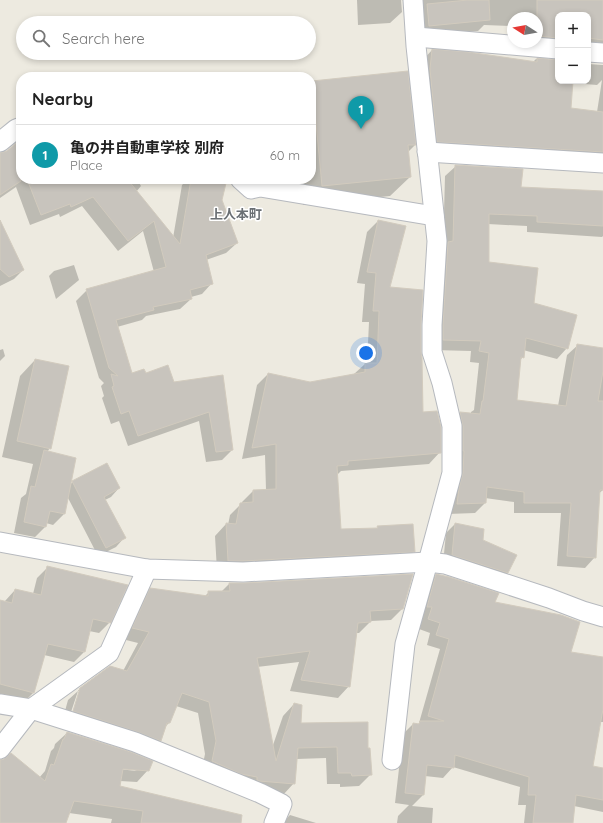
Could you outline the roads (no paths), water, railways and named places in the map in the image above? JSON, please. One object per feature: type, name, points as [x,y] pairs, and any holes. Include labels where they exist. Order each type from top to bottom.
[{"type":"street","points":[[392,760],[405,644],[452,473],[452,426],[442,382],[432,352],[432,325],[437,241],[413,0]]},
{"type":"street","points":[[416,36],[555,49]]},
{"type":"street","points":[[591,52],[603,53]]},
{"type":"street","points":[[0,142],[16,129]]},
{"type":"street","points":[[427,152],[603,162]]},
{"type":"street","points":[[246,184],[251,189],[260,187],[434,216]]},
{"type":"street","points":[[3,539],[147,569],[243,572],[428,562],[445,564],[603,617]]},
{"type":"street","points":[[0,749],[31,709],[109,653],[147,569]]},
{"type":"street","points":[[0,704],[31,709],[135,742],[260,793],[282,804],[274,823]]},
{"type":"place","name":"亀の井自動車学校 別府","points":[[361,129]]},
{"type":"district","name":"上人本町","points":[[236,214]]}]
